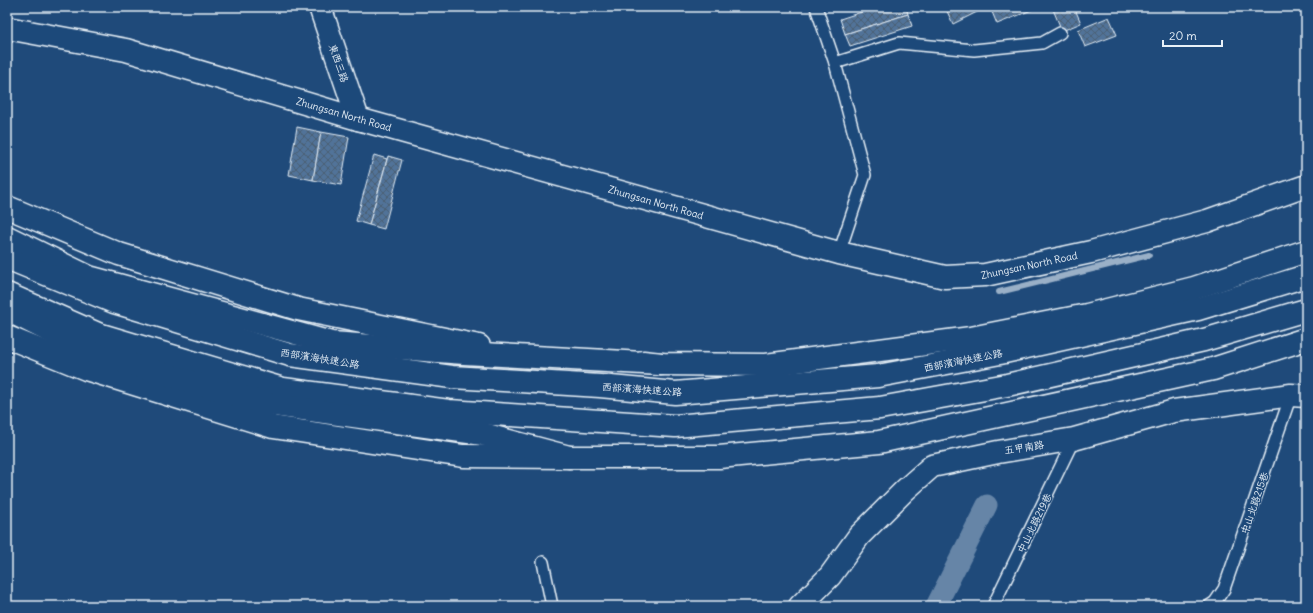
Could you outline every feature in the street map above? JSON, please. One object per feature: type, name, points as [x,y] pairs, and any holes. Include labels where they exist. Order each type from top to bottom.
[{"type":"main road","name":"東西三路","points":[[320,7],[358,119]]},
{"type":"main road","name":"Zhungsan North Road","points":[[7,28],[126,50],[358,119],[839,253],[945,278],[985,275],[1091,252],[1207,221],[1306,186]]},
{"type":"main road","points":[[7,207],[119,254],[298,309],[471,345],[662,364]]},
{"type":"main road","points":[[7,236],[89,277],[332,344],[662,364],[766,365],[971,338],[1087,315],[1194,288],[1306,251]]},
{"type":"main road","name":"西部濱海快速公路","points":[[7,258],[114,302],[290,355],[452,377],[600,386],[675,393],[878,376],[1000,353],[1198,309],[1306,276]]},
{"type":"main road","points":[[7,294],[98,334],[283,389],[449,411],[675,426],[880,408],[1007,385],[1204,340],[1306,310]]},
{"type":"main road","points":[[7,310],[93,353],[267,404],[483,434],[569,457]]},
{"type":"main road","points":[[7,338],[86,369],[273,427],[463,456],[569,457],[719,457],[879,442],[1213,369],[1306,339]]},
{"type":"main road","name":"五甲南路","points":[[800,606],[830,576],[859,536],[905,490],[932,466],[998,452],[1074,439],[1174,411],[1299,395]]},
{"type":"lane","points":[[816,7],[835,63],[865,175],[839,253]]},
{"type":"lane","points":[[835,63],[899,43],[974,50],[1042,43],[1060,33]]},
{"type":"lane","name":"中山北路215巷","points":[[1209,606],[1215,602],[1224,589],[1299,395]]},
{"type":"lane","name":"中山北路219巷","points":[[993,606],[1074,439]]},
{"type":"lane","points":[[543,562],[552,606]]},
{"type":"building","points":[[877,7],[906,7],[908,14],[845,34],[840,19]]},
{"type":"building","points":[[945,7],[977,7],[979,11],[953,24]]},
{"type":"building","points":[[990,7],[1033,7],[1034,9],[997,24]]},
{"type":"building","points":[[1052,7],[1074,7],[1081,23],[1062,31]]},
{"type":"building","points":[[908,14],[912,26],[850,46],[845,34]]},
{"type":"building","points":[[1109,17],[1117,35],[1085,47],[1078,30]]},
{"type":"building","points":[[297,127],[321,132],[313,180],[289,175]]},
{"type":"building","points":[[321,132],[349,137],[341,185],[313,180]]},
{"type":"building","points":[[374,155],[387,159],[369,225],[356,221]]},
{"type":"building","points":[[388,156],[402,160],[384,229],[369,225]]},
{"type":"waterway","points":[[999,292],[1149,255]]},
{"type":"waterway","points":[[936,606],[987,505]]}]
